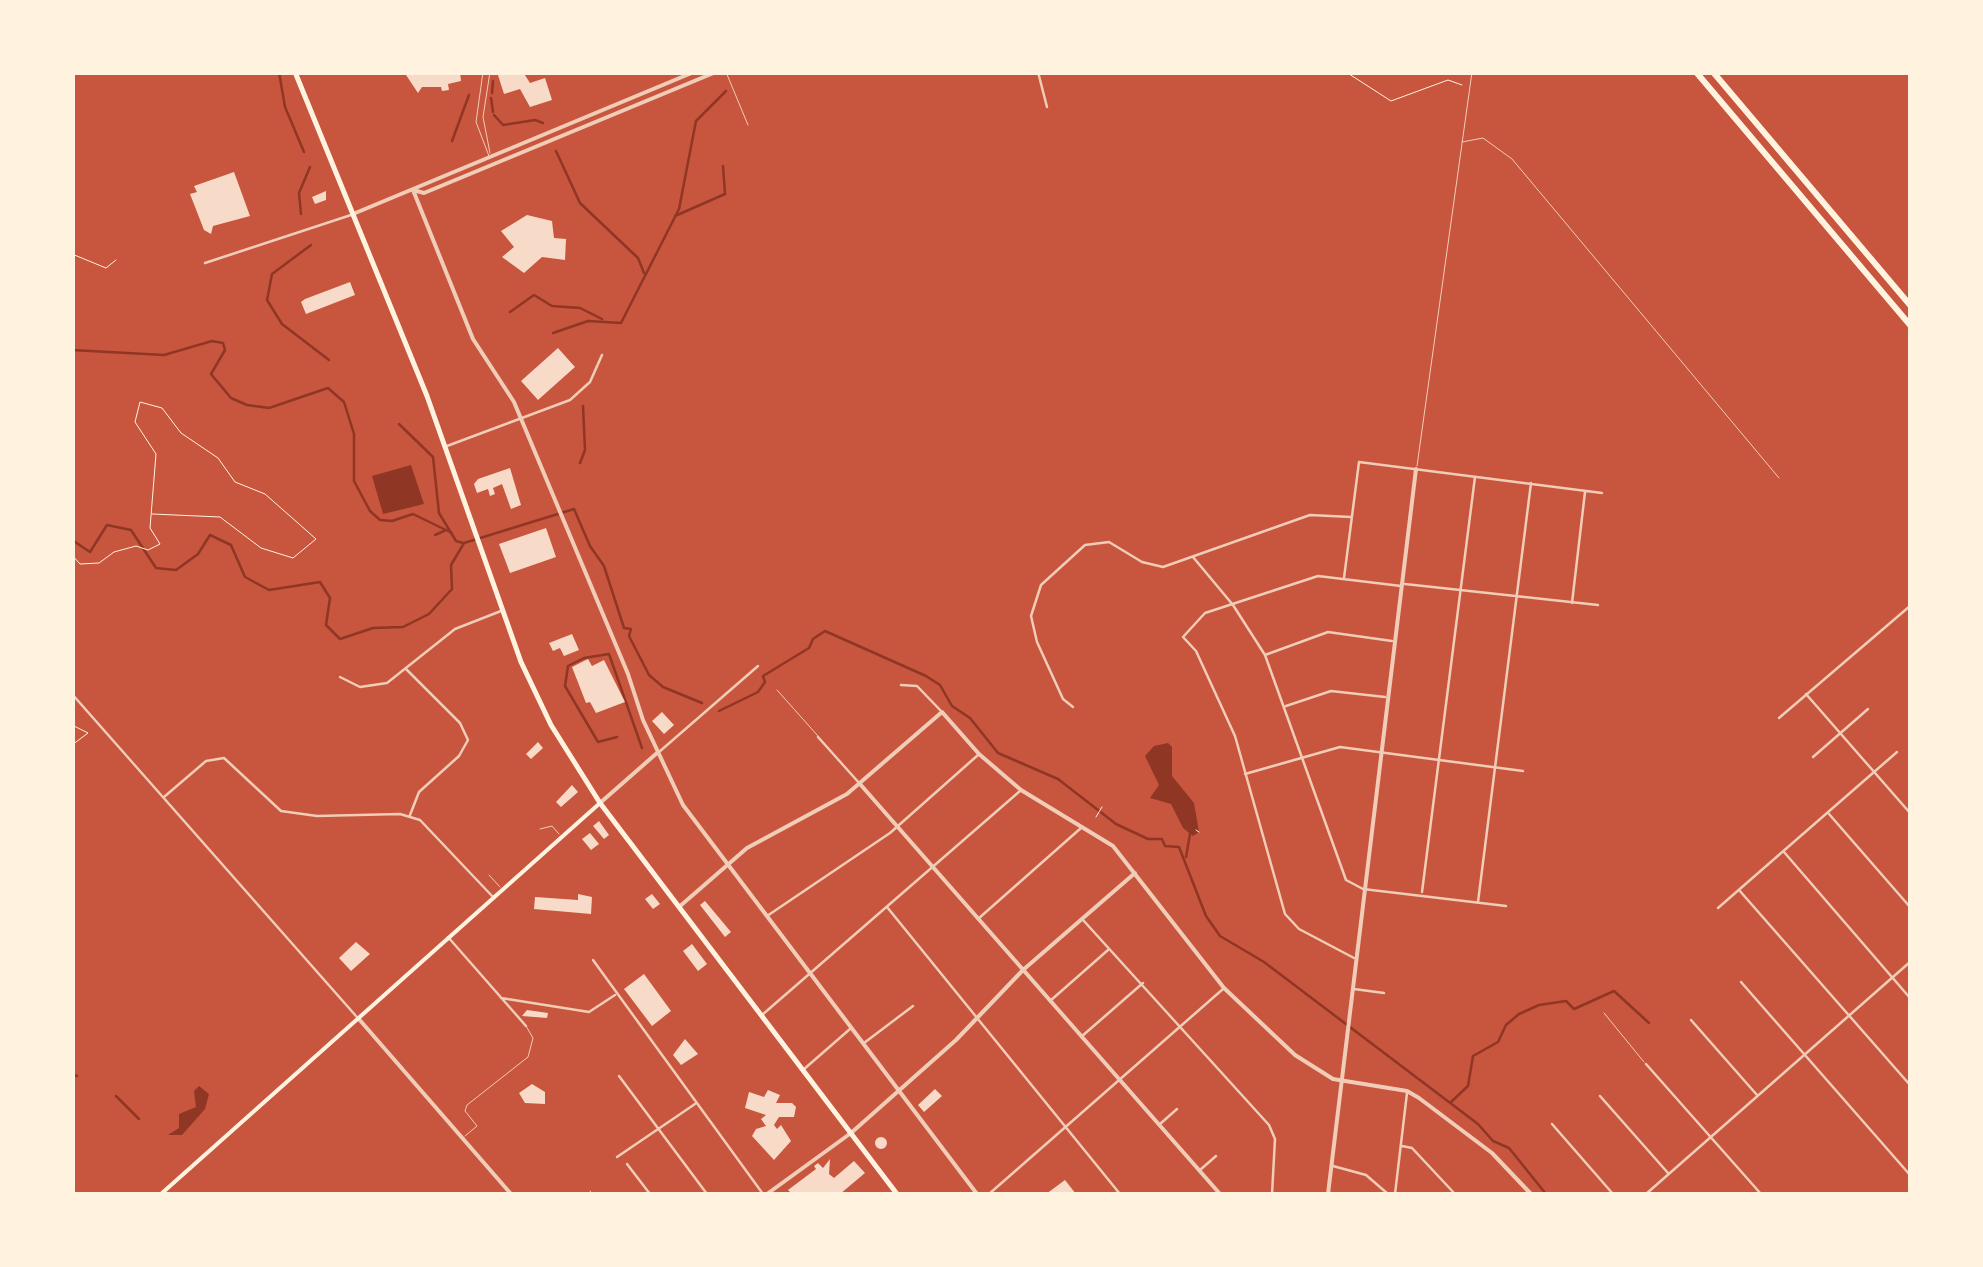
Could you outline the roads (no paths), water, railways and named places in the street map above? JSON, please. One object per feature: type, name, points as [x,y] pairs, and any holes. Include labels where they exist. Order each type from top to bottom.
[{"type":"highway","points":[[1696,72],[1910,326]]},
{"type":"highway","points":[[1713,72],[1910,306]]},
{"type":"main road","points":[[295,72],[446,447],[541,707],[600,803],[898,1194]]},
{"type":"main road","points":[[160,1194],[600,803]]},
{"type":"street","points":[[205,263],[353,214],[694,72]]},
{"type":"street","points":[[413,190],[424,193],[716,72]]},
{"type":"street","points":[[1038,72],[1048,107]]},
{"type":"street","points":[[413,190],[473,338],[504,382],[522,420],[658,752],[684,806],[977,1194]]},
{"type":"street","points":[[446,447],[522,420],[583,390],[602,354]]},
{"type":"street","points":[[1344,578],[1359,462],[1602,493]]},
{"type":"street","points":[[1328,1194],[1416,469]]},
{"type":"street","points":[[1422,895],[1475,477]]},
{"type":"street","points":[[1478,902],[1530,483]]},
{"type":"street","points":[[1572,603],[1586,491]]},
{"type":"street","points":[[1073,707],[1062,699],[1032,628],[1032,603],[1041,585],[1093,542],[1109,542],[1152,566],[1170,566],[1310,515],[1352,518]]},
{"type":"street","points":[[1192,557],[1234,605],[1265,654],[1346,880],[1363,889],[1506,906]]},
{"type":"street","points":[[1356,959],[1299,929],[1285,914],[1219,699],[1196,651],[1183,637],[1205,613],[1318,576],[1598,605]]},
{"type":"street","points":[[1779,718],[1910,606]]},
{"type":"street","points":[[340,677],[354,686],[374,688],[406,669],[455,629],[503,610]]},
{"type":"street","points":[[1265,654],[1328,632],[1394,641]]},
{"type":"street","points":[[600,803],[758,666]]},
{"type":"street","points":[[406,669],[460,723],[468,740],[460,756],[419,792],[410,816]]},
{"type":"street","points":[[902,685],[918,686],[980,754],[1021,790],[1113,846],[1224,988],[1295,1055],[1326,1076],[1408,1091],[1492,1153],[1532,1194]]},
{"type":"street","points":[[1283,707],[1331,692],[1387,697]]},
{"type":"street","points":[[72,694],[511,1194]]},
{"type":"street","points":[[1806,694],[1910,813]]},
{"type":"street","points":[[1813,757],[1868,708]]},
{"type":"street","points":[[679,906],[727,864],[860,784],[942,712]]},
{"type":"street","points":[[818,736],[1220,1194]]},
{"type":"street","points":[[1244,774],[1340,747],[1523,771]]},
{"type":"street","points":[[1718,908],[1897,752]]},
{"type":"street","points":[[767,916],[897,826],[980,754]]},
{"type":"street","points":[[163,798],[206,761],[218,758],[236,764],[281,811],[298,816],[410,816],[434,830],[493,897]]},
{"type":"street","points":[[762,1016],[1021,790]]},
{"type":"street","points":[[1828,812],[1910,907]]},
{"type":"street","points":[[978,918],[1082,827]]},
{"type":"street","points":[[1783,851],[1910,998]]},
{"type":"street","points":[[592,960],[765,1194],[851,1133],[979,1016],[1023,970],[1135,873]]},
{"type":"street","points":[[1739,890],[1910,1086]]},
{"type":"street","points":[[887,907],[1068,1125],[1120,1194]]},
{"type":"street","points":[[1082,918],[1144,982],[1272,1129],[1272,1194]]},
{"type":"street","points":[[448,937],[526,1026]]},
{"type":"street","points":[[1050,1001],[1109,949]]},
{"type":"street","points":[[1646,1194],[1910,962]]},
{"type":"street","points":[[1081,1037],[1144,982]]},
{"type":"street","points":[[1742,982],[1910,1175]]},
{"type":"street","points":[[989,1194],[1224,988]]},
{"type":"street","points":[[1353,989],[1384,993]]},
{"type":"street","points":[[501,998],[588,1012],[616,994]]},
{"type":"street","points":[[863,1044],[913,1006]]},
{"type":"street","points":[[1690,1020],[1758,1096]]},
{"type":"street","points":[[803,1070],[852,1028]]},
{"type":"street","points":[[1646,1064],[1761,1194]]},
{"type":"street","points":[[619,1076],[708,1194]]},
{"type":"street","points":[[1394,1194],[1408,1091]]},
{"type":"street","points":[[1600,1096],[1669,1174]]},
{"type":"street","points":[[617,1157],[696,1103]]},
{"type":"street","points":[[1159,1125],[1177,1109]]},
{"type":"street","points":[[1552,1124],[1613,1194]]},
{"type":"street","points":[[1401,1146],[1412,1148],[1455,1194]]},
{"type":"street","points":[[1199,1171],[1216,1156]]},
{"type":"street","points":[[627,1164],[650,1194]]},
{"type":"street","points":[[1332,1166],[1366,1175],[1388,1194]]},
{"type":"lane","points":[[484,72],[476,122],[492,165]]},
{"type":"lane","points":[[489,156],[483,117],[490,72]]},
{"type":"lane","points":[[726,72],[748,125]]},
{"type":"lane","points":[[1416,469],[1472,72]]},
{"type":"lane","points":[[1462,142],[1483,138],[1512,159],[1779,478]]},
{"type":"lane","points":[[777,690],[818,736]]},
{"type":"lane","points":[[540,829],[552,826],[562,837]]},
{"type":"lane","points":[[489,875],[502,890]]},
{"type":"lane","points":[[1604,1013],[1646,1064]]},
{"type":"lane","points":[[462,1138],[477,1126],[465,1112],[467,1105],[528,1058],[533,1038],[526,1026]]},
{"type":"waterway","points":[[279,72],[285,107],[304,152]]},
{"type":"waterway","points":[[492,93],[493,81]]},
{"type":"waterway","points":[[553,333],[588,321],[621,323],[679,209],[696,121],[726,91]]},
{"type":"waterway","points":[[452,141],[469,95]]},
{"type":"waterway","points":[[491,98],[493,112]]},
{"type":"waterway","points":[[494,115],[503,125],[535,120],[543,123]]},
{"type":"waterway","points":[[556,151],[580,203],[638,258],[644,273]]},
{"type":"waterway","points":[[675,216],[725,194],[723,166]]},
{"type":"waterway","points":[[301,214],[299,193],[310,167]]},
{"type":"waterway","points":[[311,245],[272,274],[267,300],[282,324],[329,360]]},
{"type":"waterway","points":[[510,312],[534,295],[552,306],[580,308],[602,319]]},
{"type":"waterway","points":[[72,350],[164,355],[212,341],[223,343],[225,350],[211,374],[231,398],[247,405],[269,408],[328,388],[344,402],[354,434],[354,481],[370,511],[380,520],[392,521],[413,514],[452,533]]},
{"type":"waterway","points":[[580,463],[585,450],[583,406]]},
{"type":"waterway","points":[[399,424],[433,457],[439,513],[456,541],[463,543]]},
{"type":"waterway","points":[[72,540],[90,552],[107,525],[131,530],[156,568],[176,570],[198,554],[210,535],[231,545],[245,577],[269,590],[320,582],[330,598],[326,625],[340,639],[373,628],[403,627],[429,614],[452,589],[451,565],[464,543],[574,509],[590,546],[604,566],[624,628],[631,629],[629,636],[649,675],[663,687],[702,703]]},
{"type":"waterway","points":[[435,535],[444,531]]},
{"type":"waterway","points":[[719,711],[758,692],[765,682],[763,676],[809,648],[813,639],[825,631],[926,676],[940,685],[952,706],[970,718],[998,753],[1058,779],[1116,824],[1148,839],[1162,839],[1165,846],[1179,847],[1206,916],[1220,936],[1264,962],[1478,1124],[1493,1141],[1509,1148],[1546,1194]]},
{"type":"waterway","points":[[617,737],[598,742],[565,686],[568,666],[584,658],[609,654],[642,748]]},
{"type":"waterway","points":[[1186,857],[1190,834]]},
{"type":"waterway","points":[[1450,1103],[1468,1086],[1473,1056],[1498,1042],[1506,1025],[1519,1014],[1539,1005],[1566,1001],[1574,1009],[1614,991],[1649,1023]]},
{"type":"waterway","points":[[72,1075],[77,1076]]},
{"type":"waterway","points":[[116,1096],[139,1119]]}]
